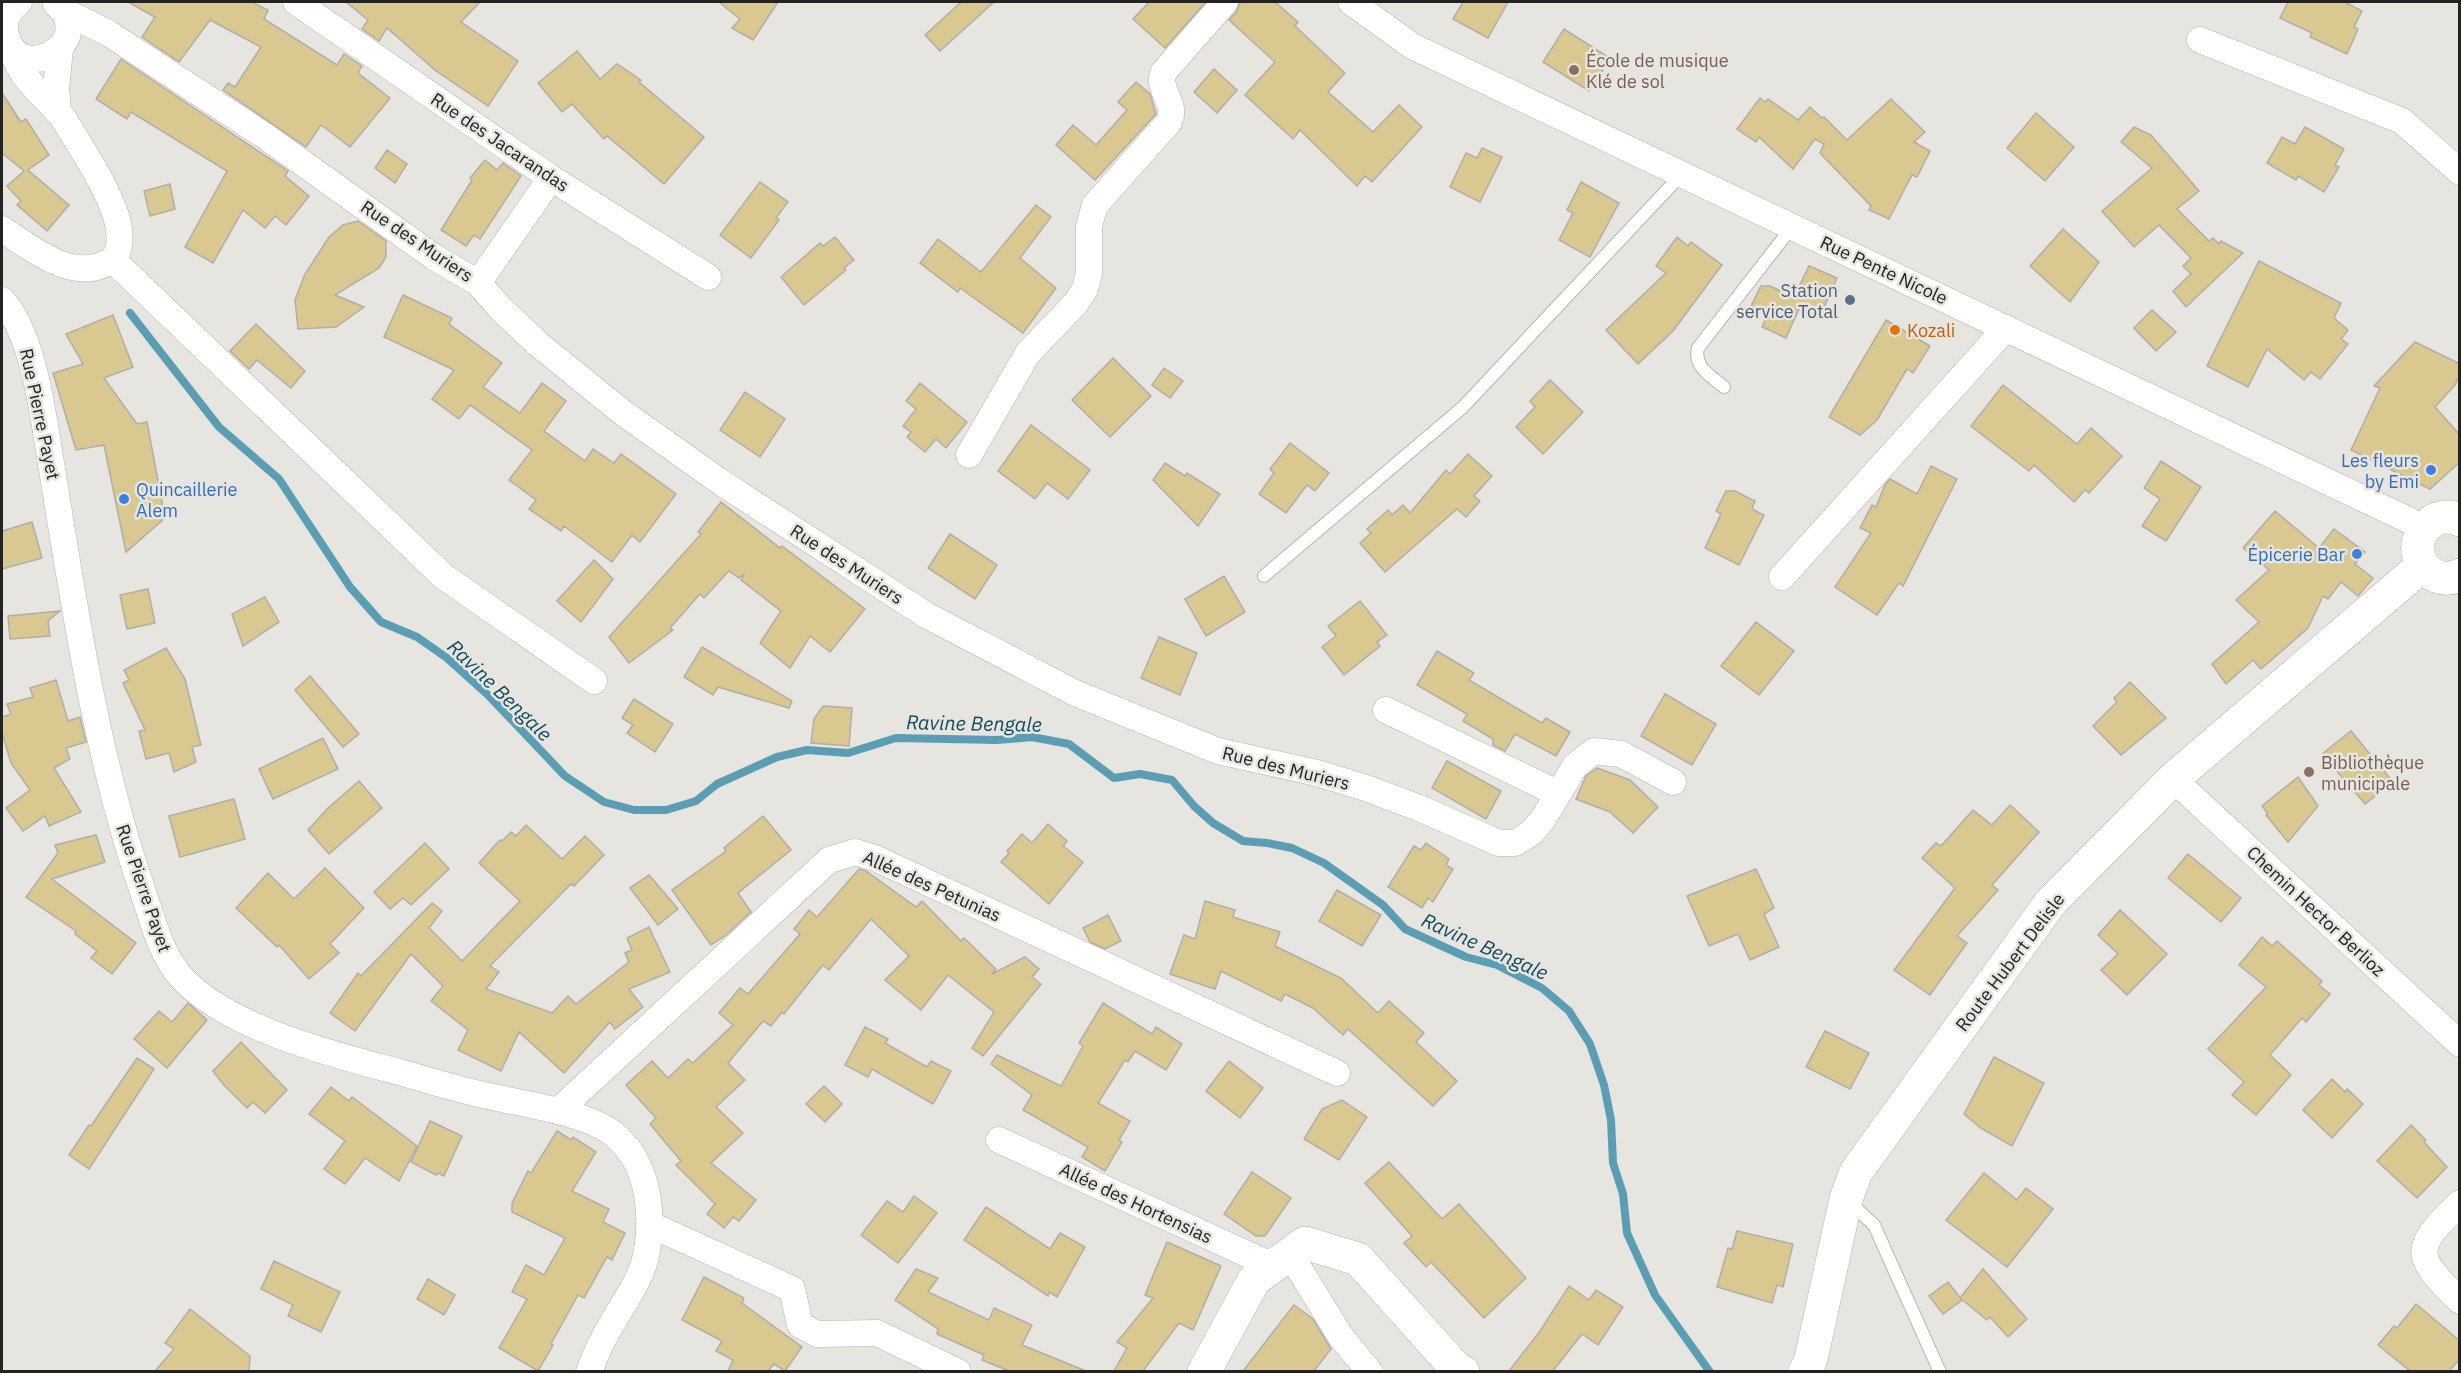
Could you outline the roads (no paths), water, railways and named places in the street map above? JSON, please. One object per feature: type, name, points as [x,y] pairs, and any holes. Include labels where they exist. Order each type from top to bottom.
[{"type":"main road","points":[[2449,519],[2417,539],[2417,553],[2422,566],[2433,575],[2444,578],[2460,575]]},
{"type":"main road","name":"Route Hubert Delisle","points":[[1805,1371],[1811,1359],[1846,1199],[1856,1172],[2051,902],[2173,779],[2422,566]]},
{"type":"main road","points":[[1204,1371],[1254,1280],[1305,1243],[1358,1258],[1456,1368],[1463,1371]]},
{"type":"street","points":[[2,229],[49,259],[73,267],[90,269],[113,260],[118,249],[120,234],[116,218],[83,152],[58,110],[27,80],[16,62],[5,31],[9,13],[19,2]]},
{"type":"street","name":"Rue des Jacarandas","points":[[296,2],[551,178],[708,277]]},
{"type":"street","points":[[969,455],[1028,354],[1081,297],[1089,273],[1089,226],[1095,205],[1169,122],[1172,105],[1162,86],[1163,73],[1225,2]]},
{"type":"street","name":"Rue Pente Nicole","points":[[1351,2],[1412,46],[1681,176],[2006,328],[2449,519]]},
{"type":"street","points":[[58,110],[57,69],[68,25],[63,8]]},
{"type":"street","name":"Rue des Muriers","points":[[63,8],[108,33],[247,124],[434,257],[478,283],[501,309],[538,344],[622,412],[723,483],[926,615],[1076,693],[1218,751],[1317,773],[1366,788],[1499,843],[1515,843],[1531,833],[1543,819],[1575,766],[1594,751],[1621,754],[1673,782]]},
{"type":"street","points":[[5,31],[18,54],[33,59],[48,57],[62,45]]},
{"type":"street","points":[[2200,40],[2402,121],[2460,172]]},
{"type":"street","points":[[478,283],[551,178]]},
{"type":"street","points":[[113,260],[443,576],[594,681]]},
{"type":"street","name":"Rue Pierre Payet","points":[[2,300],[21,327],[33,369],[73,596],[114,798],[133,864],[167,958],[182,978],[202,995],[231,1014],[286,1037],[356,1060],[465,1091],[558,1111],[600,1124],[615,1135],[628,1148],[640,1167],[648,1197],[649,1224],[646,1257],[634,1287],[601,1343],[589,1371]]},
{"type":"street","points":[[1782,577],[2006,328]]},
{"type":"street","points":[[1386,710],[1557,793]]},
{"type":"street","name":"Chemin Hector Berlioz","points":[[2173,779],[2460,1044]]},
{"type":"street","name":"Allée des Petunias","points":[[558,1111],[829,860],[855,852],[886,863],[1337,1073]]},
{"type":"street","name":"Allée des Hortensias","points":[[999,1140],[1282,1260]]},
{"type":"street","points":[[2460,1203],[2427,1238],[2424,1252],[2426,1264],[2432,1274],[2460,1301]]},
{"type":"street","points":[[649,1224],[792,1289],[800,1325],[817,1334],[877,1334],[958,1371]]},
{"type":"street","points":[[1282,1260],[1370,1371]]},
{"type":"lane","points":[[1264,576],[1463,406],[1681,176]]},
{"type":"lane","points":[[1724,387],[1698,365],[1696,355],[1698,348],[1792,227]]},
{"type":"lane","points":[[1846,1199],[1874,1225],[1940,1371]]},
{"type":"waterway","name":"Ravine Bengale","points":[[130,313],[219,427],[279,479],[350,587],[381,622],[417,637],[447,658],[488,695],[565,776],[604,802],[634,810],[666,810],[696,801],[717,784],[777,757],[807,750],[848,753],[896,738],[997,740],[1032,737],[1069,744],[1114,778],[1140,774],[1172,780],[1194,806],[1213,823],[1243,841],[1292,848],[1324,863],[1383,905],[1405,929],[1466,957],[1497,965],[1542,988],[1569,1011],[1590,1044],[1604,1085],[1611,1120],[1613,1163],[1623,1194],[1627,1233],[1655,1295],[1710,1372]]},
{"type":"place","name":"École de musique Klé de sol","points":[[1574,70]]},
{"type":"place","name":"Station service Total","points":[[1850,300]]},
{"type":"place","name":"Kozali","points":[[1895,330]]},
{"type":"place","name":"Les fleurs by Emi","points":[[2431,470]]},
{"type":"place","name":"Quincaillerie Alem","points":[[124,499]]},
{"type":"place","name":"Épicerie Bar","points":[[2357,554]]},
{"type":"place","name":"Bibliothèque municipale","points":[[2309,772]]}]
